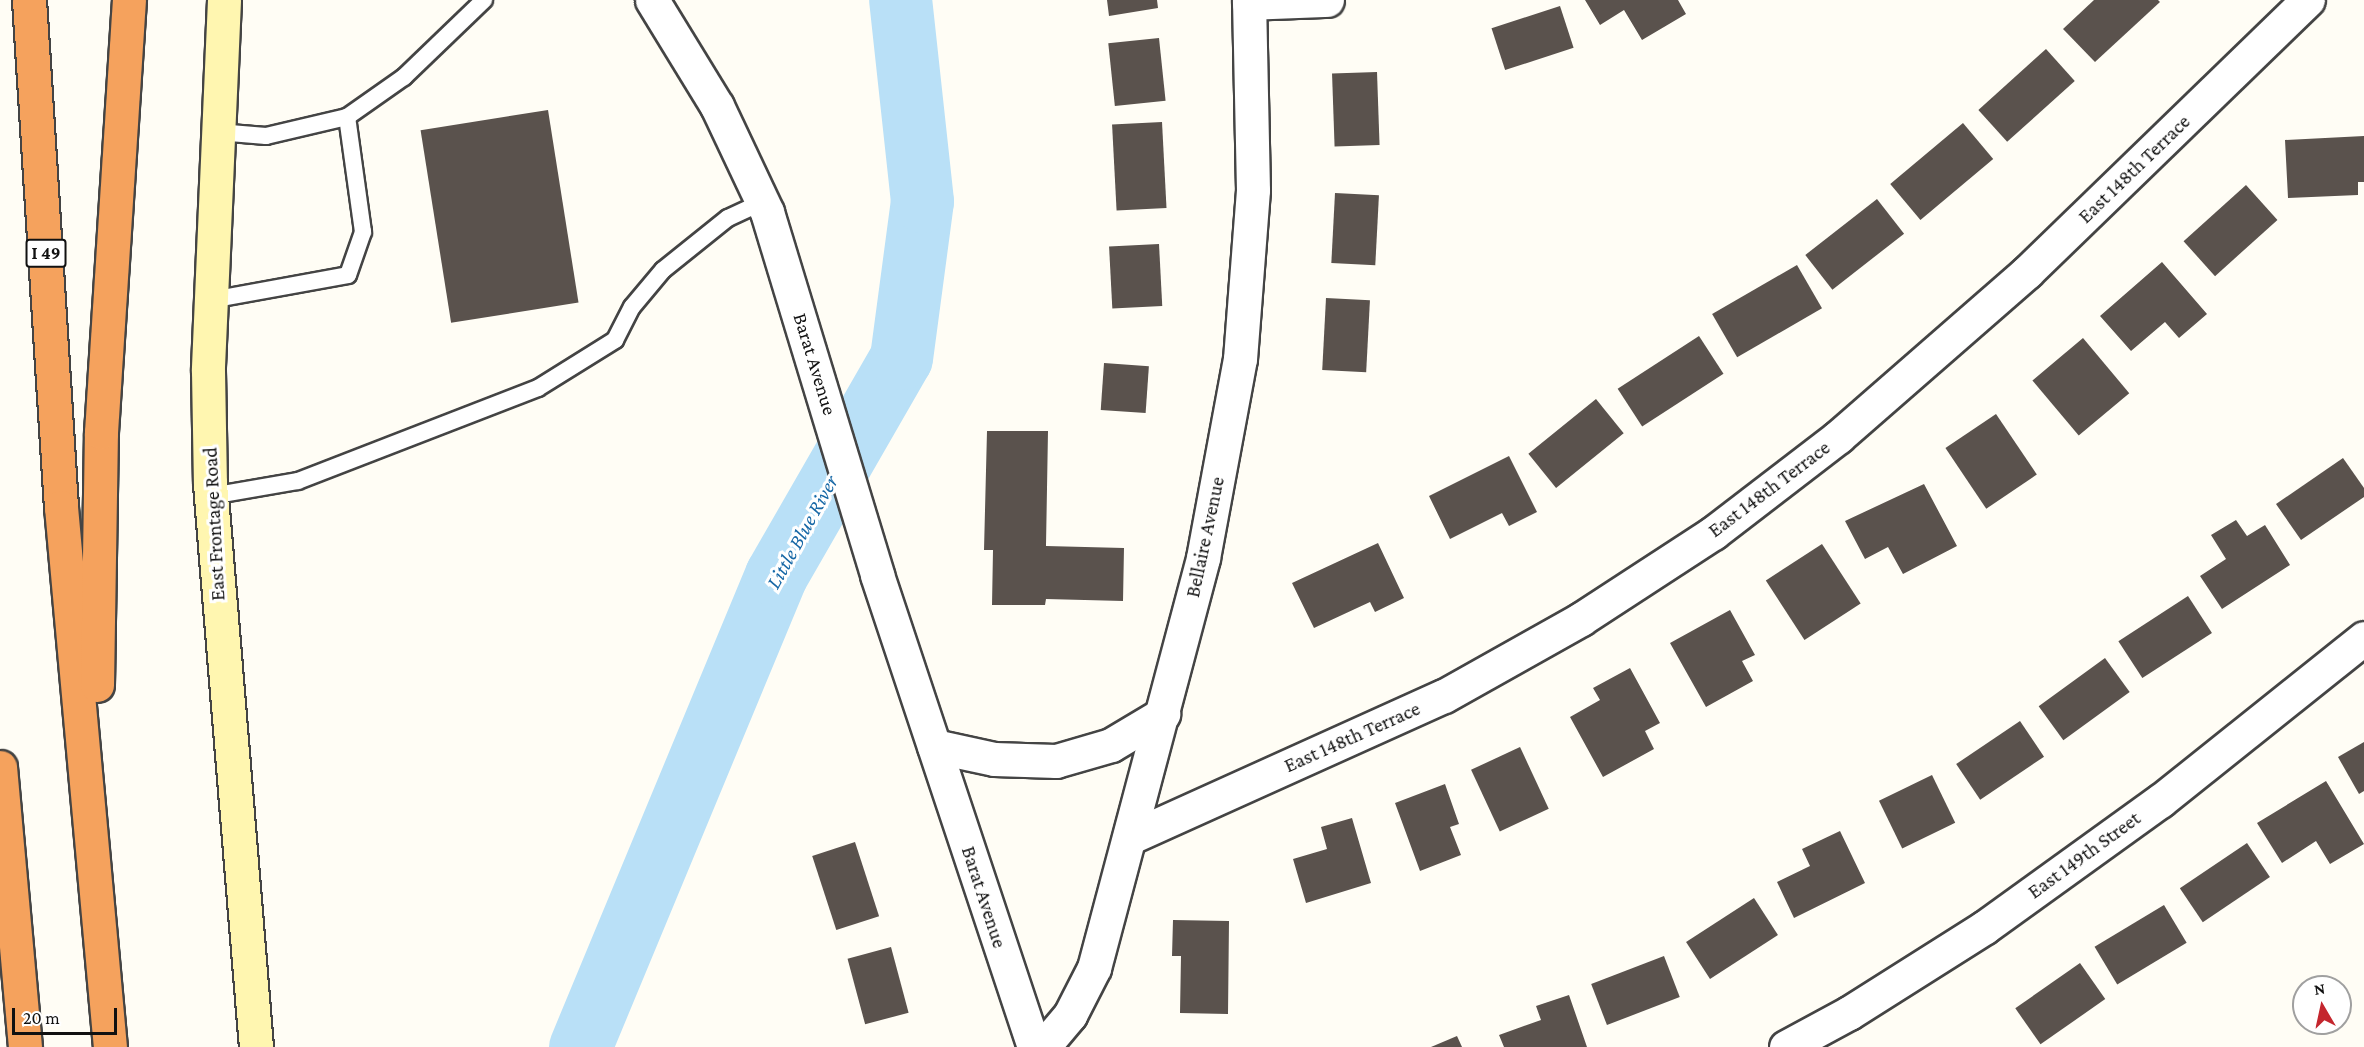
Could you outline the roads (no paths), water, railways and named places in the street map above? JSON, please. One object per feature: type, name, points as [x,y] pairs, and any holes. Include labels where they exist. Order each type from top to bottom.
[{"type":"highway","name":"I 49","points":[[29,0],[61,507],[110,1047]]},
{"type":"highway","points":[[98,921],[98,506],[129,0]]},
{"type":"highway","points":[[0,767],[25,1047]]},
{"type":"highway","points":[[0,935],[19,1047]]},
{"type":"street","name":"East Frontage Road","points":[[224,0],[211,300],[211,496],[256,1047]]},
{"type":"street","name":"Barat Avenue","points":[[652,0],[717,106],[762,202],[813,356],[878,575],[1034,1047]]},
{"type":"street","points":[[1249,1],[1327,0]]},
{"type":"street","name":"East 148th Terrace","points":[[1131,837],[1444,696],[1581,619],[1713,533],[1838,437],[2027,272],[2308,0]]},
{"type":"street","name":"Bellaire Avenue","points":[[1043,1047],[1070,1015],[1094,968],[1131,837],[1203,558],[1240,359],[1253,190],[1249,1]]},
{"type":"street","name":"East 149th Street","points":[[1786,1047],[1849,1013],[1985,927],[2160,801],[2364,638]]},
{"type":"street","points":[[934,746],[994,759],[1056,760],[1111,745],[1163,714]]},
{"type":"lane","points":[[218,132],[266,136],[347,117],[404,77],[484,0]]},
{"type":"lane","points":[[211,300],[348,275],[363,232],[347,117]]},
{"type":"lane","points":[[211,496],[298,481],[538,388],[615,340],[632,307],[663,270],[728,218],[762,202]]},
{"type":"waterway","name":"Little Blue River","points":[[580,1047],[776,575],[901,358],[922,201],[900,0]]}]
